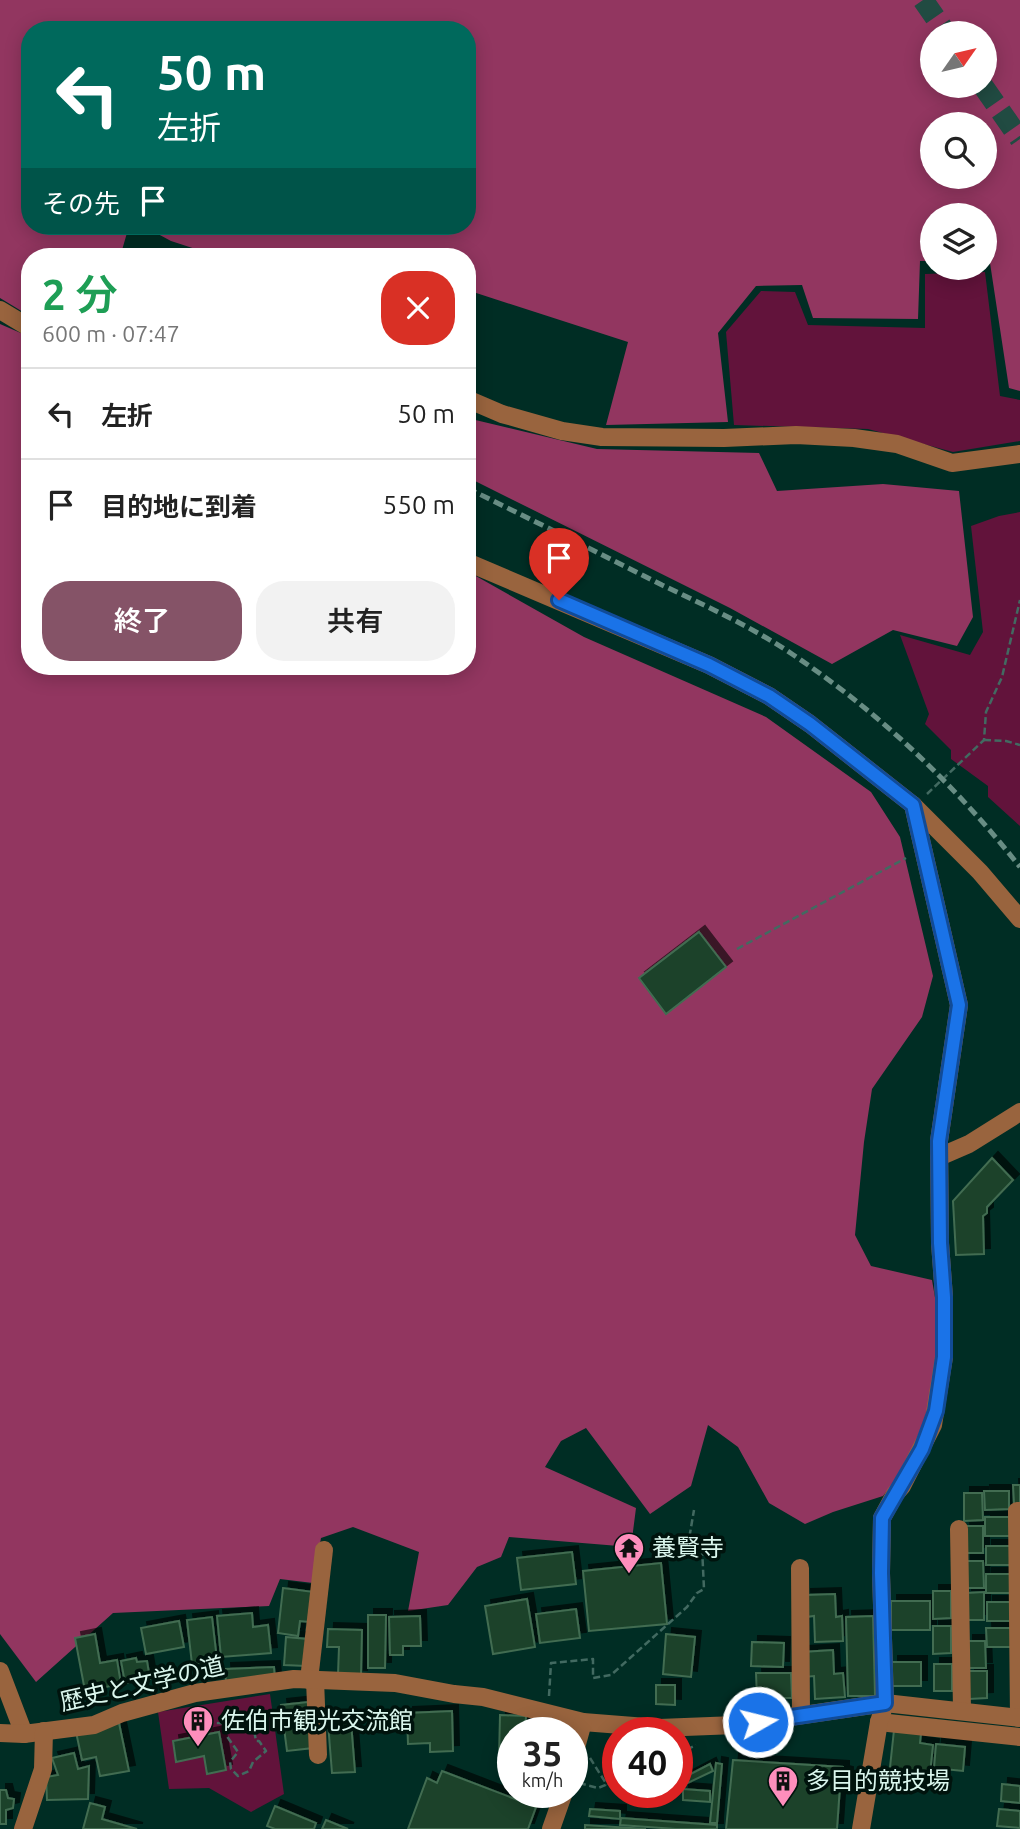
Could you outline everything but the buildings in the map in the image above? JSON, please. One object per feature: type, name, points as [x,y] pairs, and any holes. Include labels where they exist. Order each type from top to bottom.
[{"type":"street","points":[[0,310],[21,323]]},
{"type":"street","points":[[476,403],[502,414],[562,431],[603,437],[724,438],[796,435],[854,438],[897,444],[952,463],[1020,454]]},
{"type":"street","points":[[476,566],[709,665],[769,696],[810,724],[913,805],[980,872],[1020,919]]},
{"type":"street","points":[[861,1829],[885,1703],[882,1518],[902,1486],[933,1425],[944,1357],[939,1141],[959,1005],[917,852],[913,805]]},
{"type":"street","points":[[939,1157],[969,1144],[1020,1112]]},
{"type":"street","points":[[1020,1511],[1017,1511],[1020,1718]]},
{"type":"street","points":[[959,1529],[962,1710]]},
{"type":"street","points":[[318,1755],[312,1680],[324,1550]]},
{"type":"street","points":[[800,1568],[801,1716]]},
{"type":"street","points":[[0,1671],[24,1734]]},
{"type":"street","name":"歴史と文学の道","points":[[0,1733],[24,1734],[94,1725],[122,1713],[181,1697],[282,1681],[312,1680],[395,1683],[484,1697],[562,1717]]},
{"type":"street","name":"歴史と文学の道","points":[[588,1722],[659,1728],[736,1725],[885,1703],[1020,1718]]},
{"type":"street","points":[[880,1722],[1020,1737]]},
{"type":"street","points":[[23,1829],[43,1769],[44,1731]]},
{"type":"street","points":[[551,1829],[558,1808]]},
{"type":"path","points":[[913,805],[944,780],[984,740],[986,712],[1002,677],[1020,600]]},
{"type":"path","points":[[984,740],[1020,745]]},
{"type":"path","points":[[737,949],[917,852]]},
{"type":"path","points":[[546,1713],[551,1663],[593,1659],[593,1678],[611,1675],[704,1589],[702,1547],[688,1545],[694,1510]]},
{"type":"path","points":[[181,1697],[186,1719],[199,1718],[199,1724],[211,1721],[228,1726],[242,1721],[254,1730],[256,1741],[259,1741],[266,1751],[253,1762],[248,1771],[238,1776],[231,1769],[230,1762],[238,1752],[226,1735],[228,1726]]},
{"type":"path","points":[[233,1701],[236,1723]]},
{"type":"path","points":[[693,1746],[698,1744]]},
{"type":"path","points":[[588,1760],[594,1762],[602,1776]]},
{"type":"shaded area","points":[[0,0],[1020,0],[1020,391],[1009,388],[993,280],[997,280],[997,203],[920,203],[918,319],[813,318],[802,285],[756,286],[718,333],[728,422],[606,425],[628,342],[476,293],[476,248],[192,248],[160,235],[476,235],[476,21],[21,21],[21,235],[126,235],[123,248],[21,248],[21,311],[0,298]]},
{"type":"shaded area","points":[[925,280],[986,280],[1000,396],[1020,400],[1020,441],[953,452],[868,429],[734,425],[726,332],[761,291],[795,292],[808,325],[925,328]]},
{"type":"shaded area","points":[[0,324],[21,333],[21,675],[476,675],[476,576],[584,637],[766,717],[871,792],[900,837],[933,976],[922,1017],[872,1089],[855,1235],[871,1266],[932,1280],[939,1321],[929,1415],[904,1469],[883,1496],[805,1524],[769,1503],[738,1447],[708,1425],[691,1486],[650,1514],[586,1428],[561,1441],[545,1467],[636,1508],[631,1547],[509,1537],[501,1557],[477,1567],[448,1605],[408,1611],[419,1552],[353,1527],[321,1538],[313,1583],[280,1579],[269,1606],[113,1613],[36,1682],[0,1634]]},
{"type":"shaded area","points":[[476,420],[597,449],[759,453],[777,491],[883,484],[959,491],[973,617],[957,646],[893,630],[832,664],[730,608],[476,481]]},
{"type":"shaded area","points":[[1020,512],[1020,826],[988,797],[988,786],[951,759],[951,750],[925,724],[929,714],[900,635],[970,655],[983,632],[971,526]]},
{"type":"shaded area","points":[[270,1694],[284,1794],[251,1812],[209,1788],[169,1789],[158,1712]]},
{"type":"tunnel","points":[[923,0],[938,21]]},
{"type":"tunnel","points":[[991,98],[1020,139]]},
{"type":"railway","points":[[476,492],[728,617],[792,654],[856,701],[915,752],[969,807],[1020,867]]},
{"type":"place","name":"養賢寺","points":[[629,1575]]},
{"type":"place","name":"佐伯市観光交流館","points":[[198,1748]]},
{"type":"place","name":"多目的競技場","points":[[783,1808]]},
{"type":"route","points":[[559,600],[709,665],[769,696],[810,724],[913,805],[959,1005],[939,1141],[944,1357],[936,1411],[922,1449],[882,1518],[885,1703],[758,1722]]}]
